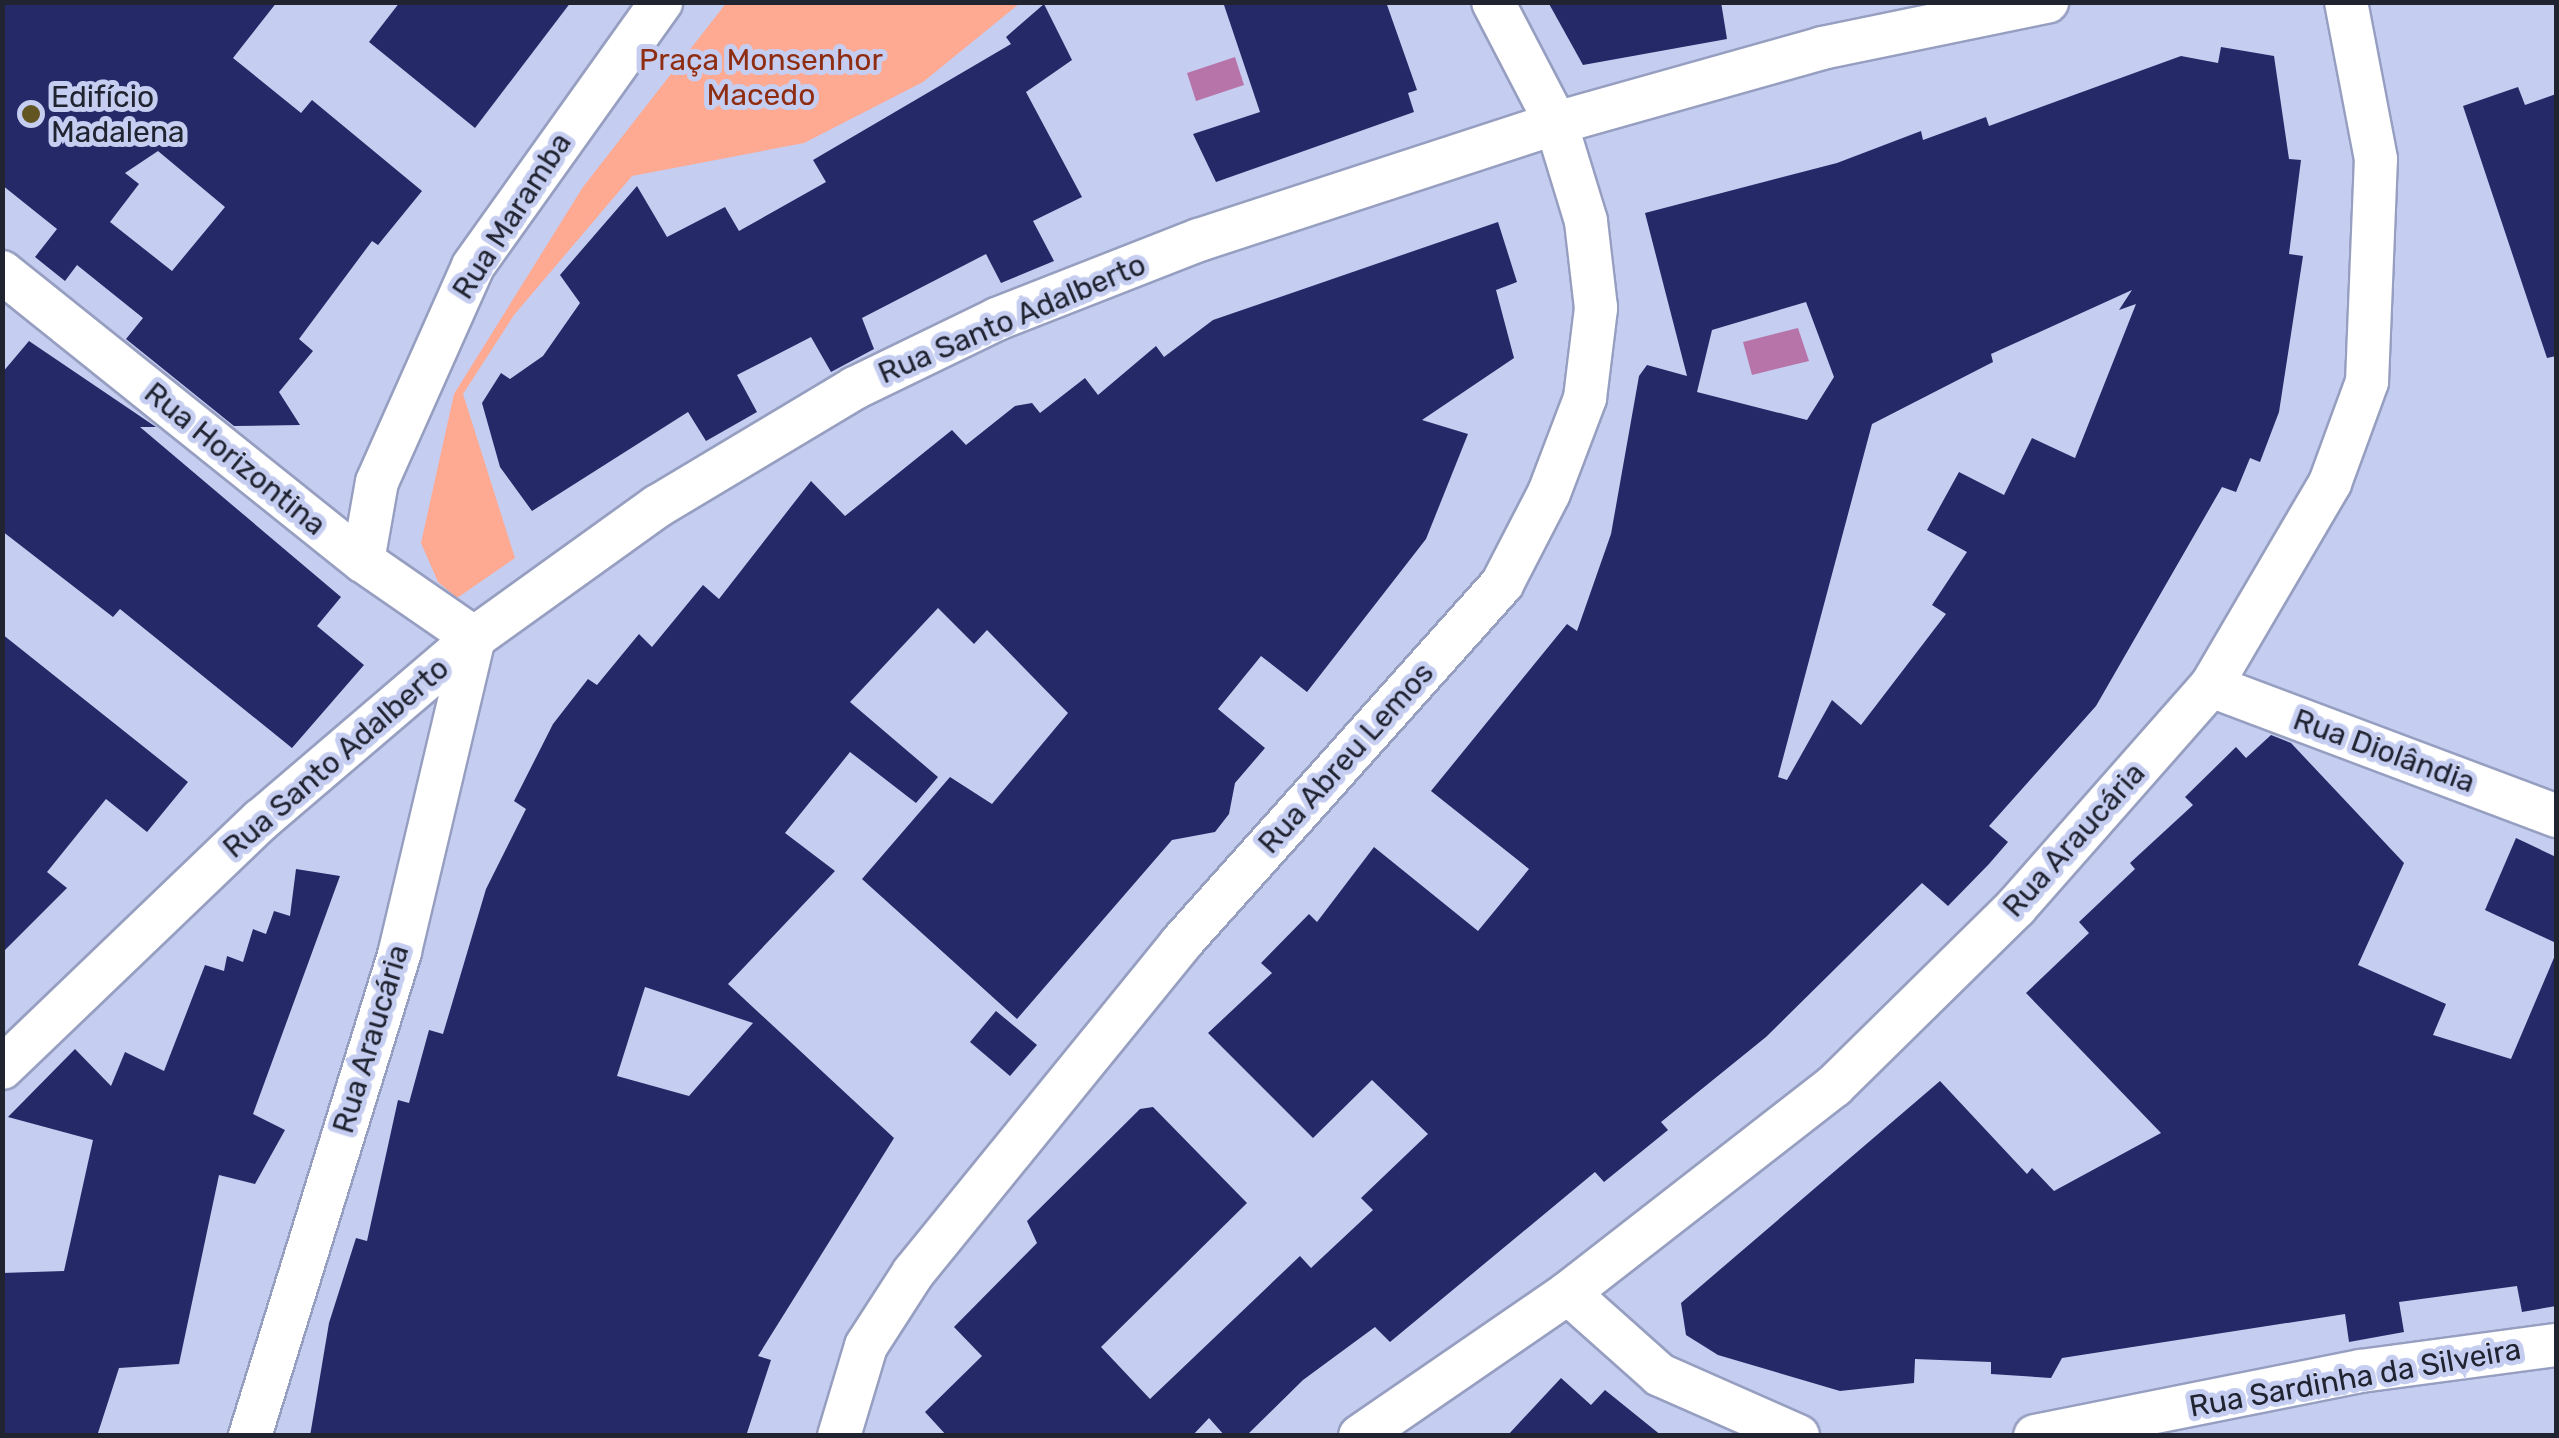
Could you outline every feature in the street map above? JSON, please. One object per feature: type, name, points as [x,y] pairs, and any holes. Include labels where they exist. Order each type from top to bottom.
[{"type":"street","name":"Rua Maramba","points":[[363,562],[390,446],[473,266],[661,2]]},
{"type":"street","name":"Rua Abreu Lemos","points":[[839,1436],[866,1346],[913,1273],[1181,943],[1502,584],[1585,398],[1596,308],[1586,221],[1556,123],[1493,2]]},
{"type":"street","name":"Rua Santo Adalberto","points":[[2,1068],[261,820],[474,638],[658,506],[856,388],[997,319],[1199,240],[1556,123],[1822,48],[2047,2]]},
{"type":"street","name":"Rua Araucária","points":[[1360,1436],[1568,1293],[1834,1086],[2016,907],[2211,686],[2330,484],[2366,382],[2378,273],[2376,159],[2346,2]]},
{"type":"street","name":"Rua Horizontina","points":[[2,272],[363,562],[474,638]]},
{"type":"street","name":"Rua Araucária","points":[[250,1436],[400,952],[474,638]]},
{"type":"street","name":"Rua Diolândia","points":[[2211,686],[2556,816]]},
{"type":"street","points":[[1568,1293],[1660,1375],[1798,1436]]},
{"type":"street","name":"Rua Sardinha da Silveira","points":[[2036,1436],[2362,1371],[2556,1345]]},
{"type":"green space","name":"Praça Monsenhor Macedo","points":[[727,2],[1020,3],[923,82],[804,143],[632,176],[514,315],[463,394],[515,558],[457,598],[438,582],[421,543],[454,394],[583,187]]},
{"type":"shaded area","points":[[1235,57],[1244,85],[1196,101],[1187,73]]},
{"type":"shaded area","points":[[1798,328],[1809,361],[1752,375],[1743,342]]},
{"type":"building","points":[[2,2],[277,2],[233,58],[301,113],[312,100],[422,191],[378,245],[372,241],[299,339],[313,351],[279,392],[300,425],[234,426],[126,339],[143,318],[77,265],[65,281],[35,257],[57,229],[2,185]],"holes":[[[158,151],[225,207],[172,271],[110,222],[139,184],[125,173]]]},
{"type":"building","points":[[400,2],[571,2],[475,128],[369,42]]},
{"type":"building","points":[[1223,2],[1386,2],[1417,90],[1408,93],[1414,112],[1216,182],[1193,134],[1260,112]]},
{"type":"building","points":[[1548,2],[1721,2],[1727,39],[1583,65]]},
{"type":"building","points":[[1044,4],[1072,60],[1026,92],[1082,197],[1033,221],[1054,261],[1001,283],[986,254],[862,318],[874,349],[831,372],[811,337],[737,375],[757,412],[706,441],[688,412],[532,511],[500,467],[482,403],[501,373],[510,379],[543,356],[580,303],[560,275],[637,186],[667,237],[725,207],[739,231],[826,182],[813,160],[1011,44],[1006,37]]},
{"type":"building","points":[[2221,47],[2274,56],[2289,159],[2301,160],[2289,254],[2303,256],[2279,412],[2260,462],[2250,458],[2236,492],[2222,487],[2096,706],[1989,826],[2008,842],[1989,864],[1948,906],[1922,883],[1766,1037],[1661,1122],[1668,1130],[1604,1182],[1595,1172],[1390,1342],[1375,1327],[1303,1380],[1246,1436],[1225,1436],[1209,1418],[1192,1436],[947,1436],[925,1412],[982,1356],[954,1327],[1037,1243],[1027,1221],[1140,1109],[1153,1107],[1247,1203],[1101,1347],[1150,1399],[1300,1256],[1311,1268],[1373,1210],[1361,1198],[1428,1134],[1372,1080],[1313,1138],[1208,1033],[1272,973],[1261,963],[1309,914],[1317,922],[1374,847],[1478,931],[1529,869],[1431,791],[1567,624],[1577,631],[1611,534],[1639,376],[1647,365],[1687,376],[1645,213],[1837,163],[1921,131],[1923,140],[1986,117],[1989,126],[2181,56],[2218,63]],"holes":[[[2132,290],[2119,310],[2136,304],[2075,458],[2032,438],[2004,495],[1959,472],[1927,530],[1967,552],[1932,605],[1946,614],[1861,725],[1832,700],[1787,780],[1778,777],[1872,424],[1993,362],[1991,354]],[[1806,302],[1834,377],[1807,420],[1697,392],[1712,330]]]},
{"type":"building","points":[[2518,87],[2525,105],[2556,94],[2556,356],[2547,358],[2463,106]]},
{"type":"building","points":[[1498,222],[1517,282],[1496,290],[1514,358],[1422,420],[1468,434],[1426,539],[1307,692],[1261,656],[1218,709],[1265,748],[1235,783],[1229,814],[1215,832],[1172,840],[1017,1019],[862,879],[950,777],[992,804],[1068,713],[987,630],[974,644],[938,608],[850,702],[938,777],[916,803],[850,752],[785,833],[835,871],[728,984],[894,1138],[758,1356],[771,1360],[746,1436],[310,1436],[329,1323],[356,1238],[367,1241],[398,1100],[409,1103],[429,1030],[443,1034],[486,889],[526,809],[514,801],[553,724],[588,679],[597,685],[639,634],[652,647],[703,585],[719,599],[811,481],[845,516],[952,430],[966,445],[1015,406],[1032,403],[1040,413],[1085,378],[1098,395],[1156,346],[1164,357],[1213,320]],"holes":[[[645,987],[753,1023],[689,1096],[617,1076]]]},
{"type":"building","points":[[29,341],[156,427],[140,427],[341,597],[317,626],[364,665],[292,748],[120,609],[113,617],[2,531],[2,373]]},
{"type":"building","points":[[2,634],[188,782],[147,832],[106,799],[47,872],[67,888],[2,953]]},
{"type":"building","points":[[2271,735],[2291,743],[2404,863],[2358,965],[2446,1004],[2433,1035],[2511,1059],[2556,953],[2556,1306],[2522,1312],[2517,1286],[2399,1302],[2404,1332],[2349,1342],[2345,1314],[2062,1358],[2051,1378],[1991,1374],[1991,1362],[1915,1359],[1914,1383],[1840,1391],[1718,1355],[1686,1335],[1681,1303],[1940,1081],[2027,1174],[2032,1168],[2054,1191],[2161,1133],[2026,993],[2089,933],[2079,922],[2135,869],[2130,863],[2193,805],[2185,797],[2236,747],[2246,758]]},
{"type":"building","points":[[2516,838],[2556,857],[2556,943],[2485,910]]},
{"type":"building","points":[[296,869],[340,876],[253,1114],[285,1130],[255,1184],[219,1175],[179,1364],[119,1368],[97,1436],[2,1436],[2,1273],[64,1271],[93,1140],[8,1117],[75,1049],[111,1086],[125,1052],[164,1071],[205,965],[224,971],[227,956],[243,962],[253,929],[266,934],[274,911],[290,916]]},
{"type":"building","points":[[996,1011],[1037,1045],[1010,1076],[970,1042]]},
{"type":"building","points":[[1561,1378],[1591,1405],[1605,1390],[1662,1436],[1507,1436]]},
{"type":"place","name":"Edifício Madalena","points":[[31,114]]}]
